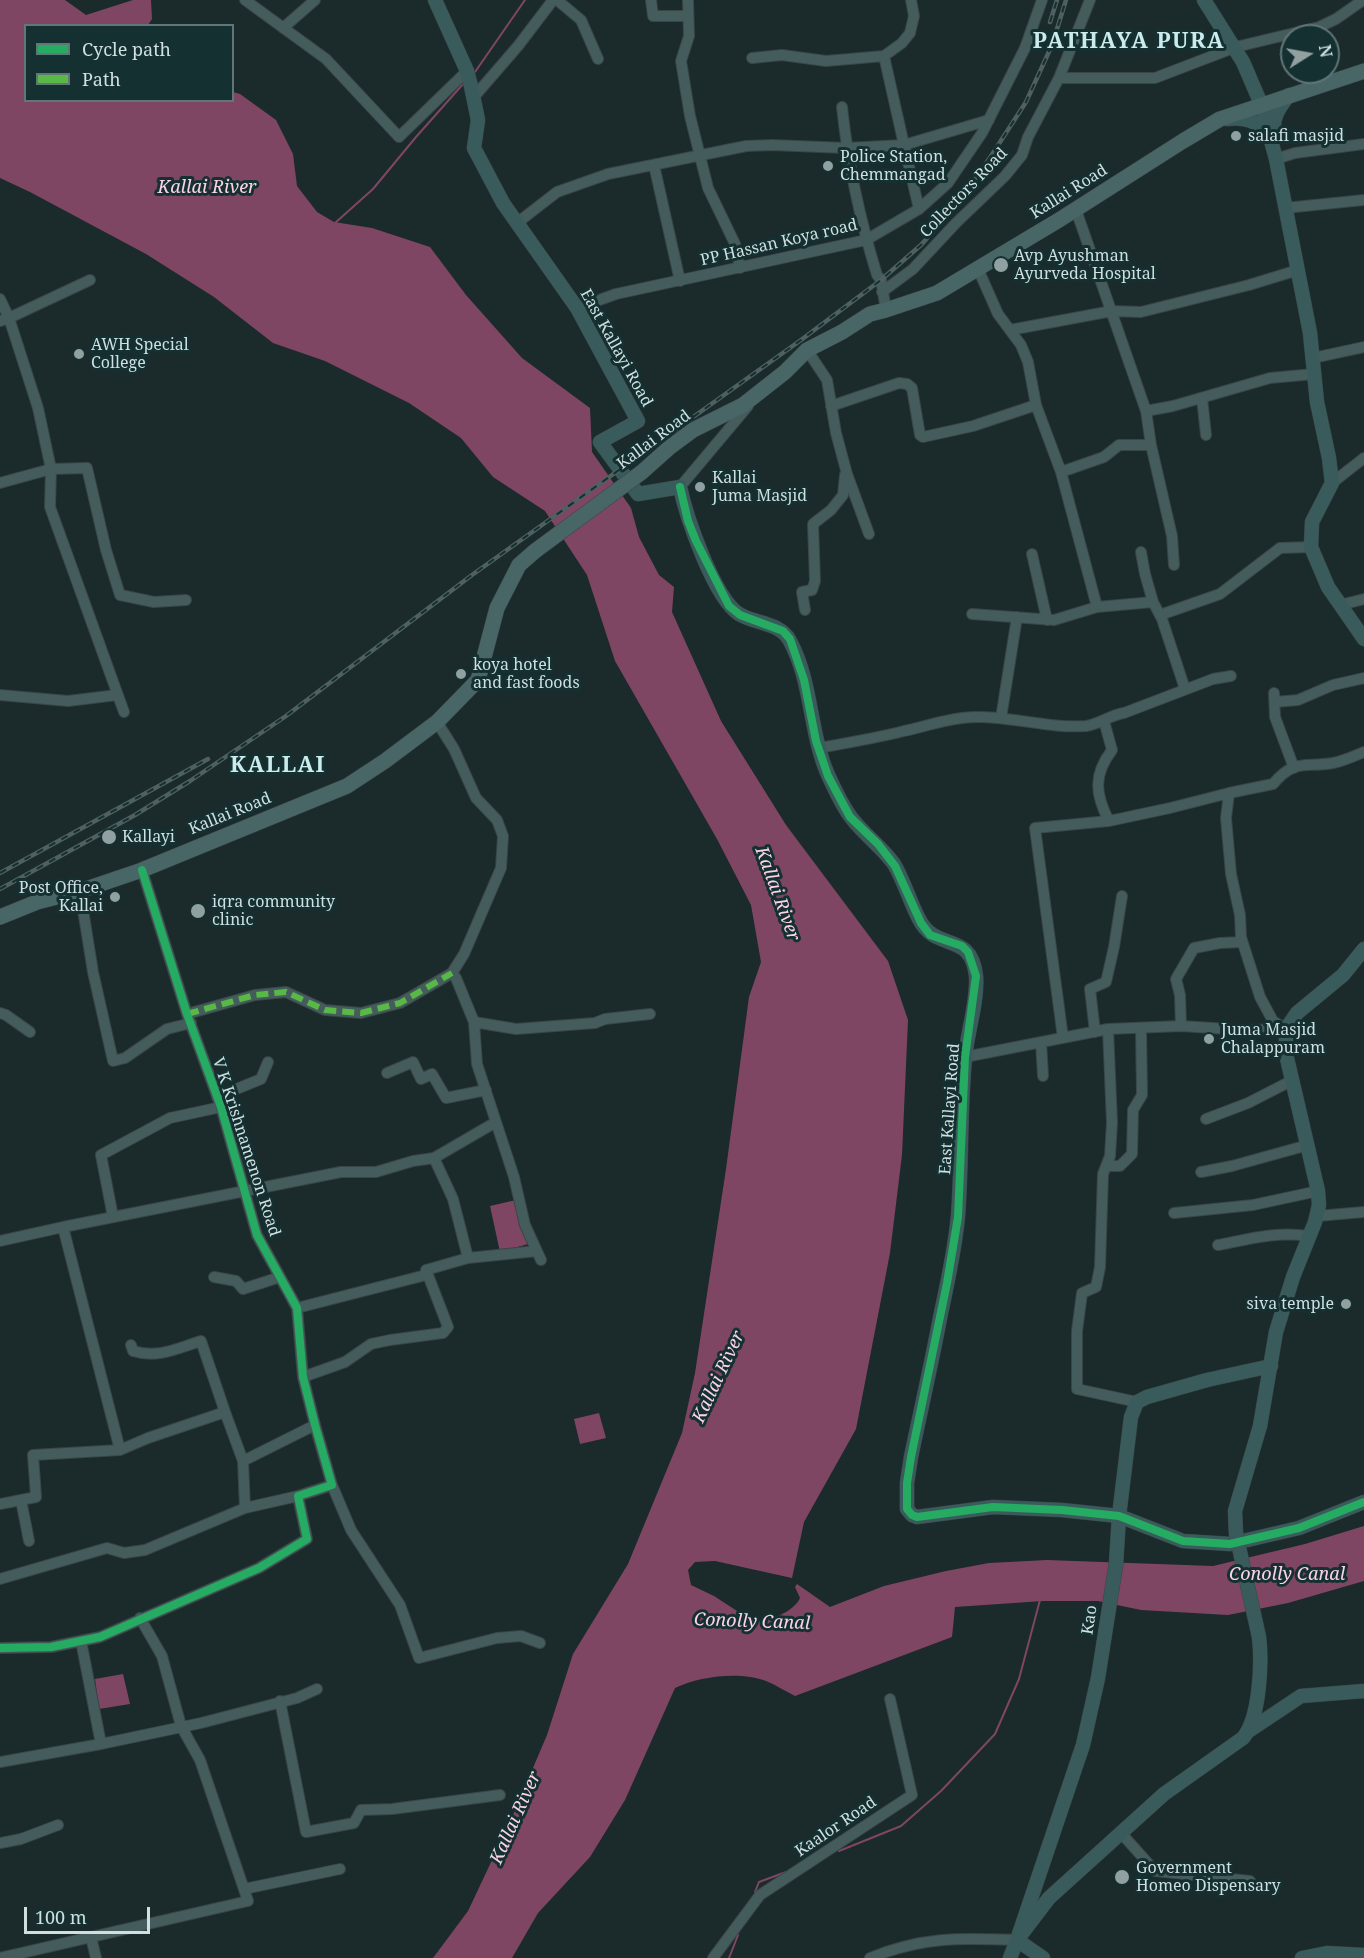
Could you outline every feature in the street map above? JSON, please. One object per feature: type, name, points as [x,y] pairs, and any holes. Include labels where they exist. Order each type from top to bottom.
[{"type":"main road","name":"Kallai Road","points":[[0,917],[37,902],[80,891],[142,870],[347,786],[437,723],[478,680],[497,608],[519,565],[642,472],[669,447],[693,430],[743,405],[785,372],[807,350],[870,314],[937,293],[1076,210],[1220,119],[1364,71]]},
{"type":"street","points":[[245,0],[326,59],[399,137],[467,71]]},
{"type":"street","points":[[284,28],[315,0]]},
{"type":"street","name":"East Kallayi Road","points":[[436,0],[467,71],[478,120],[474,148],[503,203],[577,308],[638,422],[600,442],[638,494],[680,487],[688,521],[696,541],[729,606],[740,615],[783,631],[789,639],[804,680],[819,748],[828,776],[850,817],[878,844],[895,866],[921,923],[930,935],[962,946],[968,952],[976,976],[965,1057],[958,1217],[947,1283],[911,1457],[907,1483],[907,1509],[917,1517],[993,1507],[1062,1510],[1119,1516],[1183,1541],[1233,1539],[1299,1528],[1364,1502]]},
{"type":"street","points":[[473,98],[555,0],[581,20],[598,59]]},
{"type":"street","points":[[651,0],[653,16],[688,16]]},
{"type":"street","points":[[688,0],[689,36],[681,61],[690,116],[708,188],[735,244],[740,268]]},
{"type":"street","points":[[752,58],[782,55],[826,61],[884,56],[902,43],[910,33],[914,16],[911,0]]},
{"type":"street","name":"PP Hassan Koya road","points":[[577,308],[616,294],[866,240],[919,209],[948,183],[982,133],[1025,48],[1042,0]]},
{"type":"street","name":"Collectors Road","points":[[882,292],[913,269],[1005,176],[1022,154],[1028,137],[1059,78],[1090,0]]},
{"type":"street","points":[[1199,0],[1228,50],[1244,66]]},
{"type":"street","points":[[1204,0],[1244,66],[1262,104],[1271,146]]},
{"type":"street","points":[[1211,0],[1239,46],[1248,97],[1241,107],[1220,119]]},
{"type":"street","points":[[1239,46],[1319,27],[1336,19],[1363,0]]},
{"type":"street","points":[[1059,78],[1155,78],[1228,50]]},
{"type":"street","points":[[884,56],[919,209]]},
{"type":"street","points":[[1289,95],[1274,117],[1276,159],[1310,333],[1317,402],[1332,483]]},
{"type":"street","points":[[842,108],[846,148],[866,240],[877,275],[881,280],[886,310]]},
{"type":"street","points":[[1220,119],[1238,118],[1257,123],[1263,130],[1276,159]]},
{"type":"street","points":[[517,223],[557,192],[608,174],[746,146],[846,148],[904,145],[989,120]]},
{"type":"street","points":[[1276,159],[1294,153],[1364,144]]},
{"type":"street","points":[[654,165],[680,281]]},
{"type":"street","points":[[1285,208],[1364,200]]},
{"type":"street","points":[[1076,210],[1146,411],[1151,445],[1172,536],[1174,565]]},
{"type":"street","points":[[978,269],[998,314],[1021,345],[1028,362],[1036,405],[1061,472],[1097,607]]},
{"type":"street","points":[[1010,330],[1112,311],[1141,312],[1249,285],[1298,270]]},
{"type":"street","points":[[5,319],[90,280]]},
{"type":"street","points":[[0,299],[5,319],[38,408],[51,469],[50,507],[124,712]]},
{"type":"street","points":[[1313,358],[1364,347]]},
{"type":"street","points":[[807,350],[827,380],[836,433],[869,534]]},
{"type":"street","points":[[1146,411],[1173,406],[1270,378],[1314,374]]},
{"type":"street","points":[[831,406],[899,383],[907,384],[912,388],[920,435],[923,437],[973,426],[1036,405]]},
{"type":"street","points":[[680,487],[757,393]]},
{"type":"street","points":[[1202,398],[1206,435]]},
{"type":"street","points":[[1061,472],[1104,457],[1119,445],[1151,445]]},
{"type":"street","points":[[1364,458],[1332,483],[1312,522],[1311,548],[1328,587],[1364,639]]},
{"type":"street","points":[[0,483],[51,469],[87,468],[106,550],[120,595],[154,602],[186,600]]},
{"type":"street","points":[[805,610],[802,592],[812,590],[815,581],[813,524],[831,510],[843,495],[846,469]]},
{"type":"street","points":[[1160,615],[1220,594],[1280,548],[1311,548]]},
{"type":"street","points":[[1141,552],[1153,602],[1160,615],[1185,689]]},
{"type":"street","points":[[1032,554],[1047,620]]},
{"type":"street","points":[[1340,605],[1364,599]]},
{"type":"street","points":[[972,614],[1054,620],[1097,607],[1153,602]]},
{"type":"street","points":[[1001,718],[1017,617]]},
{"type":"street","points":[[819,748],[963,718],[1001,718],[1085,726],[1104,721],[1113,715],[1124,713],[1213,679],[1231,676]]},
{"type":"street","points":[[1294,768],[1279,732],[1274,698],[1298,700],[1333,685],[1364,678]]},
{"type":"street","points":[[0,695],[68,701],[117,695]]},
{"type":"street","points":[[1104,721],[1112,750],[1102,763],[1097,784],[1100,804],[1108,821]]},
{"type":"street","points":[[80,891],[93,972],[113,1061],[125,1058],[167,1029],[189,1018],[255,995],[285,992],[325,1010],[361,1013],[400,1003],[452,973],[464,954],[501,868],[503,836],[497,820],[476,798],[454,748],[437,723]]},
{"type":"street","points":[[1064,1038],[1035,828],[1108,821],[1274,784],[1283,772],[1302,764],[1332,763],[1364,752]]},
{"type":"street","points":[[1229,793],[1226,818],[1231,874],[1242,942],[1260,997],[1273,1021],[1286,1029]]},
{"type":"street","name":"V K Krishnamenon Road","points":[[142,870],[189,1018],[219,1102],[257,1235],[297,1308],[303,1377],[332,1485],[351,1530],[400,1605],[419,1658],[497,1638],[520,1636],[540,1643]]},
{"type":"street","points":[[1095,1032],[1090,989],[1106,981],[1122,897]]},
{"type":"street","points":[[1181,1026],[1180,995],[1176,979],[1194,948],[1242,942]]},
{"type":"street","points":[[1250,1730],[1260,1684],[1261,1652],[1259,1636],[1233,1539],[1235,1510],[1260,1426],[1276,1332],[1284,1302],[1308,1236],[1313,1230],[1319,1205],[1318,1191],[1286,1054],[1286,1029],[1297,1012],[1343,975],[1364,949]]},
{"type":"street","points":[[303,1377],[345,1362],[371,1344],[442,1333],[448,1327],[426,1275],[426,1270],[468,1258],[539,1256],[525,1225],[514,1177],[477,1064],[474,1022],[452,973]]},
{"type":"street","points":[[0,1013],[30,1032]]},
{"type":"street","points":[[474,1022],[516,1029],[595,1023],[605,1019],[650,1014]]},
{"type":"street","points":[[965,1057],[1108,1029],[1181,1026],[1244,1030],[1286,1029]]},
{"type":"street","points":[[1106,1166],[1120,1166],[1132,1154],[1133,1110],[1142,1095],[1141,1028]]},
{"type":"street","points":[[1108,1029],[1112,1123],[1110,1156],[1103,1174],[1100,1267],[1096,1287],[1083,1293],[1077,1331],[1077,1389],[1137,1402],[1197,1383],[1271,1366]]},
{"type":"street","points":[[1041,1042],[1043,1076]]},
{"type":"street","points":[[113,1217],[101,1155],[170,1118],[219,1102],[261,1079],[268,1062]]},
{"type":"street","points":[[387,1073],[412,1062],[421,1079],[432,1074],[446,1098],[486,1090]]},
{"type":"street","points":[[1206,1119],[1248,1102],[1291,1080]]},
{"type":"street","points":[[0,1241],[341,1172],[376,1172],[413,1161],[434,1158],[496,1122]]},
{"type":"street","points":[[1201,1172],[1308,1146]]},
{"type":"street","points":[[434,1158],[453,1199],[468,1258]]},
{"type":"street","points":[[1174,1213],[1253,1205],[1318,1191]]},
{"type":"street","points":[[1317,1216],[1364,1212]]},
{"type":"street","points":[[63,1227],[120,1450]]},
{"type":"street","points":[[1218,1245],[1268,1234],[1290,1233],[1308,1236]]},
{"type":"street","points":[[297,1308],[426,1275]]},
{"type":"street","points":[[214,1277],[236,1281],[243,1289],[280,1278]]},
{"type":"street","points":[[131,1345],[133,1351],[147,1356],[201,1341],[243,1461],[245,1508]]},
{"type":"street","name":"Kao","points":[[1017,1940],[1083,1745],[1098,1678],[1116,1564],[1119,1516],[1131,1417],[1137,1402]]},
{"type":"street","points":[[0,1504],[36,1497],[33,1455],[120,1450],[148,1437],[225,1412]]},
{"type":"street","points":[[243,1461],[315,1425]]},
{"type":"street","points":[[0,1579],[107,1548],[124,1553],[146,1550],[245,1508],[298,1496],[332,1485]]},
{"type":"street","points":[[0,1648],[51,1647],[100,1637],[259,1568],[307,1539],[298,1496]]},
{"type":"street","points":[[21,1500],[29,1541]]},
{"type":"street","points":[[0,1958],[248,1901],[200,1760],[181,1726],[162,1656],[140,1618]]},
{"type":"street","points":[[81,1641],[101,1744]]},
{"type":"street","points":[[0,1762],[201,1723],[297,1698],[317,1689]]},
{"type":"street","points":[[1010,1958],[1017,1940],[1048,1898],[1164,1794],[1243,1738],[1250,1730],[1301,1696],[1364,1691]]},
{"type":"street","name":"Kaalor Road","points":[[713,1958],[760,1895],[912,1795],[890,1699]]},
{"type":"street","points":[[280,1701],[306,1832],[354,1823],[361,1810],[392,1809],[500,1795]]},
{"type":"street","points":[[0,1843],[21,1839],[58,1825]]},
{"type":"street","points":[[1121,1833],[1155,1871],[1250,1881]]},
{"type":"street","points":[[244,1889],[340,1869]]},
{"type":"street","points":[[91,1937],[96,1958]]},
{"type":"street","points":[[870,1958],[895,1947],[929,1940],[955,1938],[1017,1940],[1042,1958]]},
{"type":"street","points":[[1302,1958],[1327,1953],[1364,1955]]},
{"type":"water","name":"Kallai River","points":[[0,0],[65,0],[86,15],[133,0],[151,0],[152,19],[149,24],[24,24],[24,102],[234,102],[234,92],[240,94],[276,120],[293,154],[297,186],[317,212],[334,222],[372,228],[430,247],[466,295],[522,358],[590,408],[592,452],[631,508],[639,537],[659,575],[674,587],[672,612],[721,721],[786,825],[888,961],[908,1020],[902,1155],[890,1253],[856,1429],[804,1522],[792,1578],[715,1561],[695,1562],[688,1570],[691,1585],[714,1596],[754,1622],[767,1620],[792,1608],[800,1598],[795,1587],[797,1584],[830,1607],[884,1586],[989,1563],[1047,1560],[1213,1566],[1305,1544],[1364,1526],[1364,1581],[1288,1603],[1228,1615],[1141,1610],[1098,1601],[1043,1601],[955,1607],[952,1637],[795,1696],[766,1681],[745,1676],[720,1676],[696,1680],[675,1688],[625,1800],[590,1857],[538,1913],[512,1958],[433,1958],[468,1911],[510,1822],[547,1735],[573,1654],[628,1564],[682,1433],[695,1373],[749,997],[761,962],[751,905],[717,839],[615,661],[587,575],[545,511],[493,477],[461,438],[409,403],[325,361],[273,343],[214,297],[146,254],[0,178]]},
{"type":"water","points":[[516,1200],[528,1244],[500,1252],[490,1206]]},
{"type":"water","points":[[599,1413],[606,1438],[580,1444],[574,1419]]},
{"type":"water","points":[[123,1674],[130,1704],[99,1709],[95,1679]]},
{"type":"waterway","points":[[475,72],[525,0]]},
{"type":"waterway","points":[[335,223],[373,189],[463,84]]},
{"type":"waterway","points":[[839,1851],[901,1826],[941,1791],[995,1734],[1019,1679],[1040,1600]]},
{"type":"waterway","points":[[755,1892],[759,1882],[786,1872]]},
{"type":"waterway","points":[[729,1958],[738,1935]]},
{"type":"railway","points":[[1050,22],[1057,0]]},
{"type":"railway","points":[[0,889],[135,815],[286,716],[472,575],[801,340],[881,280],[921,245],[958,203],[991,156],[1026,102],[1052,45],[1066,0]]},
{"type":"railway","points":[[0,873],[208,759]]},
{"type":"marked path","points":[[187,1014],[255,995],[286,992],[325,1010],[361,1013],[400,1003],[452,973]]},
{"type":"cycle path","points":[[680,487],[688,521],[696,541],[729,606],[740,615],[783,631],[790,639],[804,680],[816,741],[828,776],[850,817],[878,844],[895,866],[921,923],[930,935],[962,946],[968,952],[976,976],[965,1057],[958,1217],[947,1283],[911,1457],[907,1483],[907,1509],[917,1517],[993,1507],[1062,1510],[1119,1516],[1183,1541],[1230,1544],[1299,1528],[1364,1502]]},
{"type":"cycle path","points":[[0,1648],[51,1647],[100,1637],[259,1568],[307,1539],[298,1496],[332,1485],[303,1377],[297,1308],[257,1235],[221,1107],[187,1014],[142,870]]},
{"type":"place","name":"salafi masjid","points":[[1236,136]]},
{"type":"place","name":"Police Station, Chemmangad","points":[[828,166]]},
{"type":"place","name":"Avp Ayushman Ayurveda Hospital","points":[[1001,265]]},
{"type":"place","name":"AWH Special College","points":[[79,354]]},
{"type":"place","name":"Kallai Juma Masjid","points":[[700,487]]},
{"type":"place","name":"koya hotel and fast foods","points":[[461,674]]},
{"type":"place","name":"Kallayi","points":[[109,837]]},
{"type":"place","name":"Post Office, Kallai","points":[[115,897]]},
{"type":"place","name":"iqra community clinic","points":[[198,911]]},
{"type":"place","name":"Juma Masjid Chalappuram","points":[[1209,1039]]},
{"type":"place","name":"siva temple","points":[[1346,1304]]},
{"type":"place","name":"Government Homeo Dispensary","points":[[1122,1877]]},
{"type":"district","name":"PATHAYA PURA","points":[[1129,42]]},
{"type":"district","name":"KALLAI","points":[[278,766]]},
{"type":"water label","name":"Conolly Canal","points":[[1287,1575]]},
{"type":"water label","name":"Conolly Canal","points":[[752,1622]]}]
